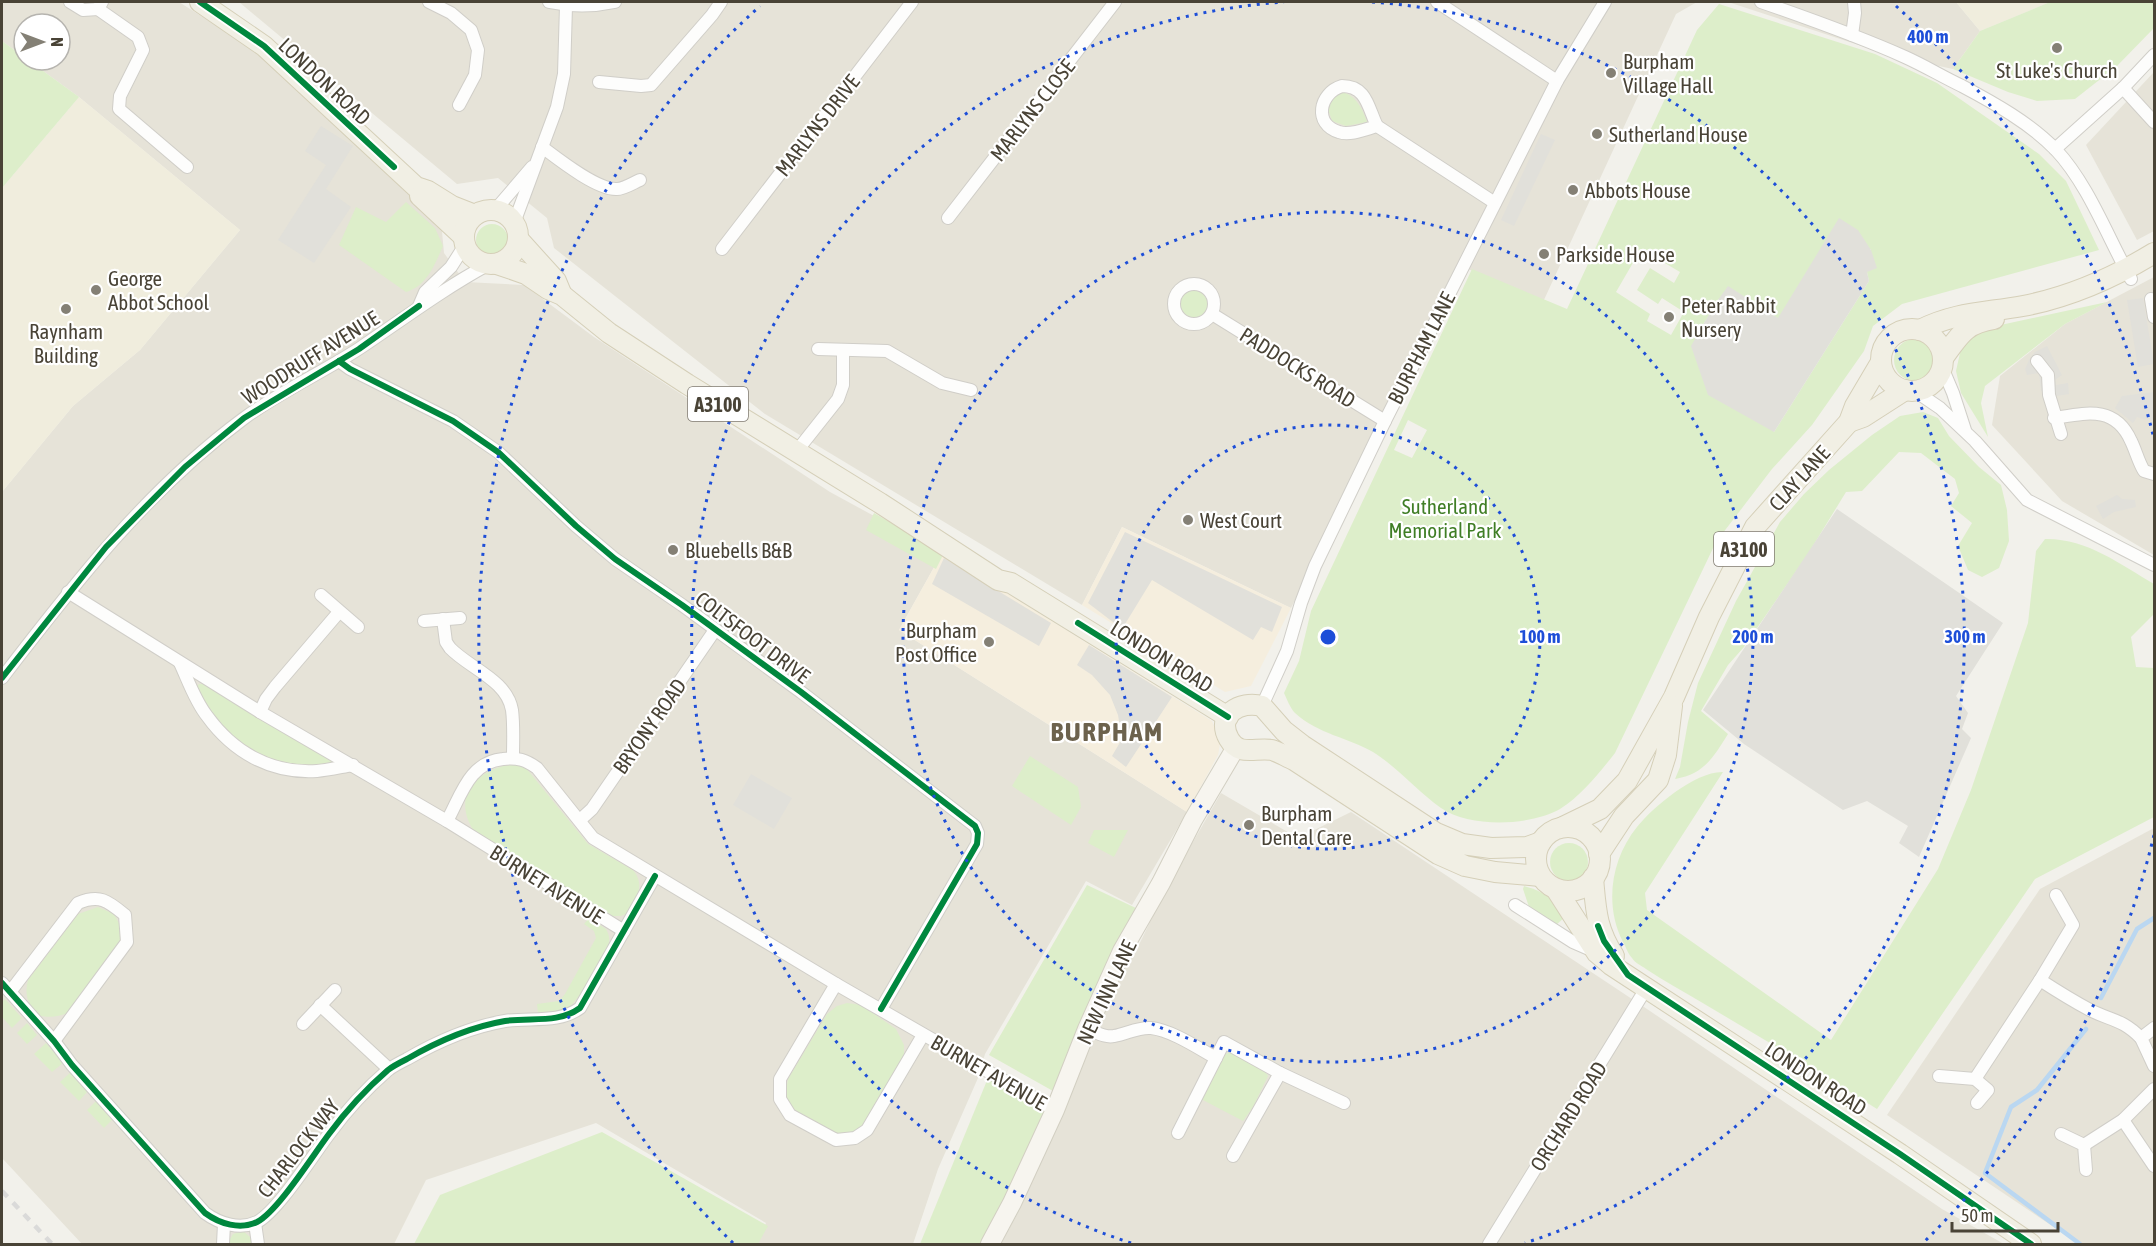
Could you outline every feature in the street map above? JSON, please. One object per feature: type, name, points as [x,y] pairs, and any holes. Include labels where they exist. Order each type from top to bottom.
[{"type":"main road","name":"LONDON ROAD","points":[[200,2],[264,46],[416,186],[452,206],[475,215]]},
{"type":"main road","name":"LONDON ROAD","points":[[416,186],[421,198],[464,241]]},
{"type":"main road","points":[[496,209],[503,212],[516,231],[513,254],[506,260],[493,264],[477,261],[472,257],[464,241],[469,221],[475,215],[496,209]]},
{"type":"main road","name":"LONDON ROAD","points":[[516,231],[556,281],[562,295]]},
{"type":"main road","name":"CLAY LANE","points":[[1849,423],[1910,391],[1924,389],[1936,379],[1943,362],[1967,327],[1977,322],[2054,309],[2098,294],[2154,253]]},
{"type":"main road","name":"LONDON ROAD","points":[[493,264],[526,274],[548,289],[562,295],[609,333],[796,452],[880,503],[944,534],[1007,573],[1011,583],[1228,717]]},
{"type":"main road","name":"CLAY LANE","points":[[1563,827],[1600,809],[1627,781],[1674,697],[1709,617],[1755,527],[1849,423],[1855,406],[1881,362],[1882,353],[1892,336],[1902,330],[1920,330],[1969,312],[2021,306],[2057,297],[2154,267]]},
{"type":"main road","points":[[1920,330],[1936,340],[1943,362]]},
{"type":"main road","points":[[1881,362],[1891,384],[1910,391]]},
{"type":"main road","name":"CLAY LANE","points":[[1599,854],[1624,816],[1658,780],[1666,754],[1674,697]]},
{"type":"main road","name":"LONDON ROAD","points":[[1236,747],[1226,733],[1228,717],[1243,704],[1266,710]]},
{"type":"main road","points":[[1260,749],[1271,739],[1273,731],[1266,710]]},
{"type":"main road","points":[[1266,710],[1284,731],[1302,745],[1436,833],[1471,847],[1509,848],[1527,847],[1541,842],[1554,830],[1572,827],[1590,836],[1599,854]]},
{"type":"main road","points":[[1236,747],[1252,751],[1274,750],[1294,760],[1438,854],[1465,866],[1495,872],[1540,876],[1536,859],[1541,842]]},
{"type":"main road","name":"NEW INN LANE","points":[[990,1245],[1055,1110],[1087,1029],[1122,951],[1161,883],[1193,820],[1236,747]]},
{"type":"main road","name":"LONDON ROAD","points":[[1599,854],[1599,862],[1593,878],[1598,926],[1609,949],[1628,975]]},
{"type":"main road","name":"LONDON ROAD","points":[[1540,876],[1556,889],[1597,952],[1611,965],[1900,1154],[2024,1243]]},
{"type":"main road","points":[[1556,889],[1577,890],[1593,878]]},
{"type":"street","points":[[70,2],[83,10],[100,5],[138,37],[143,50],[120,96],[118,109],[187,167]]},
{"type":"street","points":[[429,2],[451,13],[471,30],[478,50],[476,75],[459,105]]},
{"type":"street","points":[[549,2],[566,6],[596,6],[615,2]]},
{"type":"street","points":[[598,82],[651,85],[721,2]]},
{"type":"street","name":"MARLYNS DRIVE","points":[[722,249],[912,2]]},
{"type":"street","name":"MARLYNS CLOSE","points":[[948,218],[1115,2]]},
{"type":"street","points":[[1437,2],[1557,81]]},
{"type":"street","name":"BURPHAM LANE","points":[[1266,710],[1315,566],[1385,421],[1557,81],[1605,2]]},
{"type":"street","points":[[1761,2],[1908,58],[2015,117],[2055,149],[2084,188],[2128,274]]},
{"type":"street","points":[[1852,35],[1856,13],[1854,2]]},
{"type":"street","points":[[516,231],[535,164],[557,107],[564,74],[566,6]]},
{"type":"street","points":[[2055,149],[2123,88],[2154,55]]},
{"type":"street","points":[[1377,126],[1346,133],[1338,132],[1331,128],[1322,115],[1324,99],[1335,88],[1350,86],[1357,89],[1367,100],[1377,126],[1495,203]]},
{"type":"street","points":[[2123,88],[2154,122]]},
{"type":"street","points":[[542,147],[579,174],[598,183],[617,189],[640,180]]},
{"type":"street","points":[[496,209],[535,164]]},
{"type":"street","name":"WOODRUFF AVENUE","points":[[419,306],[425,292],[451,267],[464,241]]},
{"type":"street","name":"WOODRUFF AVENUE","points":[[2,678],[68,592],[114,538],[185,467],[244,418],[339,361],[460,280],[493,264]]},
{"type":"street","points":[[2151,299],[2154,317]]},
{"type":"street","name":"PADDOCKS ROAD","points":[[1212,314],[1385,421]]},
{"type":"street","points":[[818,349],[887,351],[942,383],[971,390]]},
{"type":"street","points":[[796,452],[838,399],[843,385],[843,350]]},
{"type":"street","name":"COLTSFOOT DRIVE","points":[[339,361],[350,369],[453,421],[498,452],[576,526],[615,559],[801,692],[975,826],[978,833],[977,844],[881,1009]]},
{"type":"street","points":[[2037,361],[2048,375],[2049,395],[2054,418],[2061,435]]},
{"type":"street","points":[[1943,362],[1966,432]]},
{"type":"street","points":[[1910,391],[1940,408],[1966,432],[2027,500],[2154,565]]},
{"type":"street","points":[[2054,418],[2083,413],[2108,415],[2117,422],[2131,440],[2137,460],[2144,471],[2154,474]]},
{"type":"street","name":"BURNET AVENUE","points":[[68,592],[260,712],[447,821],[624,931],[655,876]]},
{"type":"street","points":[[321,595],[358,627]]},
{"type":"street","points":[[260,712],[275,687],[339,612]]},
{"type":"street","points":[[424,621],[460,618]]},
{"type":"street","points":[[443,620],[446,642],[450,648],[496,683],[506,694],[512,709],[513,758],[492,760],[478,769],[463,787],[447,821]]},
{"type":"street","name":"BRYONY ROAD","points":[[580,820],[592,809],[715,630]]},
{"type":"street","points":[[180,662],[206,715],[230,743],[258,762],[285,770],[316,771],[353,765]]},
{"type":"street","name":"BURNET AVENUE","points":[[513,758],[526,760],[537,768],[593,837],[836,984],[1055,1110]]},
{"type":"street","points":[[1975,1079],[2073,925],[2056,895]]},
{"type":"street","points":[[54,1041],[127,942],[125,915],[108,902],[91,898],[78,903],[6,987],[72,1065],[205,1213],[224,1224],[223,1245]]},
{"type":"street","name":"LONDON ROAD","points":[[1515,905],[1573,942],[1597,952]]},
{"type":"street","name":"CHARLOCK WAY","points":[[224,1224],[255,1223],[274,1207],[331,1131],[389,1069],[429,1047],[469,1030],[506,1021],[552,1019],[570,1015],[580,1008],[624,931]]},
{"type":"street","points":[[2040,980],[2092,1011],[2130,1027],[2141,1038],[2154,1065]]},
{"type":"street","name":"BURNET AVENUE","points":[[836,984],[780,1078],[780,1099],[790,1115],[836,1140],[855,1138],[867,1130],[923,1035]]},
{"type":"street","name":"ORCHARD ROAD","points":[[1489,1245],[1647,987]]},
{"type":"street","points":[[303,1024],[335,990]]},
{"type":"street","points":[[320,1005],[389,1069]]},
{"type":"street","points":[[1087,1029],[1106,1036],[1114,1036],[1138,1028],[1153,1028],[1166,1032],[1216,1058]]},
{"type":"street","points":[[2141,1038],[2154,1028]]},
{"type":"street","points":[[1178,1133],[1224,1042],[1280,1073],[1344,1103]]},
{"type":"street","points":[[1233,1156],[1280,1073]]},
{"type":"street","points":[[1939,1076],[1975,1079],[1988,1090],[1977,1103]]},
{"type":"street","points":[[2084,1145],[2123,1120],[2154,1089]]},
{"type":"street","points":[[2123,1120],[2154,1166]]},
{"type":"street","points":[[2061,1134],[2084,1145]]},
{"type":"street","points":[[2084,1145],[2086,1170]]},
{"type":"street","name":"CHARLOCK WAY","points":[[255,1223],[258,1245]]},
{"type":"shaded area","points":[[2,2],[179,2],[253,49],[441,221],[444,253],[465,282],[524,285],[594,337],[830,492],[942,553],[899,630],[1187,812],[1132,905],[1086,881],[985,1054],[978,1078],[938,1169],[913,1244],[756,1244],[766,1223],[596,1123],[426,1180],[394,1244],[82,1244],[2,1158],[2,492],[73,406],[140,350],[240,230],[79,97],[45,72],[72,72],[72,12],[12,12],[12,48],[2,41]]},
{"type":"shaded area","points":[[239,2],[1697,2],[1676,14],[1543,302],[1459,265],[1291,608],[1122,527],[1082,605],[765,414],[554,248],[547,218],[498,178],[457,184]]},
{"type":"shaded area","points":[[1728,2],[1956,2],[1980,31],[1953,69],[1892,56]]},
{"type":"shaded area","points":[[1956,2],[2050,2],[1980,31]]},
{"type":"shaded area","points":[[2154,72],[2154,231],[2137,240],[2086,145]]},
{"type":"shaded area","name":"George Abbot School","points":[[79,97],[240,230],[140,350],[73,406],[2,492],[2,188]]},
{"type":"shaded area","points":[[321,126],[353,146],[326,189],[351,207],[314,263],[278,240],[326,165],[305,151]]},
{"type":"shaded area","points":[[1541,134],[1555,140],[1514,226],[1501,220]]},
{"type":"shaded area","points":[[1839,218],[1858,230],[1871,250],[1877,268],[1867,272],[1869,281],[1774,432],[1708,395],[1691,346],[1728,286],[1778,318]]},
{"type":"shaded area","points":[[2154,277],[2154,555],[2062,501],[1992,425],[2000,376],[2065,324]]},
{"type":"shaded area","points":[[2143,298],[2154,364],[2138,367],[2127,300]]},
{"type":"shaded area","points":[[2047,346],[2062,375],[2055,380],[2056,385],[2068,383],[2069,394],[2056,396],[2054,390],[2041,391],[2039,373],[2027,375],[2025,369],[2029,360],[2035,352]]},
{"type":"shaded area","points":[[2154,392],[2152,421],[2137,417],[2133,423],[2115,408],[2122,396]]},
{"type":"shaded area","points":[[2117,495],[2122,499],[2135,500],[2136,507],[2114,512],[2103,519],[2096,506]]},
{"type":"shaded area","points":[[1837,509],[2003,623],[1956,696],[1968,713],[1962,729],[1971,738],[1919,857],[1899,843],[1908,826],[1867,801],[1843,810],[1744,744],[1703,710]]},
{"type":"shaded area","points":[[1122,527],[1291,608],[1251,686],[1225,692],[1082,605]]},
{"type":"shaded area","points":[[1125,532],[1282,607],[1272,632],[1261,627],[1253,640],[1152,580],[1122,629],[1088,603]]},
{"type":"shaded area","points":[[942,553],[1212,721],[1220,744],[1218,755],[1187,812],[899,630]]},
{"type":"shaded area","points":[[944,558],[1051,623],[1039,646],[932,584]]},
{"type":"shaded area","points":[[1089,645],[1172,697],[1126,767],[1112,756],[1122,739],[1118,715],[1110,695],[1092,675],[1077,665]]},
{"type":"shaded area","points":[[751,774],[792,798],[774,829],[733,805]]},
{"type":"shaded area","points":[[1221,793],[1298,838],[1351,812],[1942,1209],[2004,1244],[1001,1244],[1021,1207],[1130,950],[1135,953],[1165,891]]},
{"type":"shaded area","points":[[2154,828],[2154,1244],[2079,1244],[1887,1115],[2040,889]]},
{"type":"green space","points":[[2050,2],[2154,2],[2154,28],[2117,66],[2075,99],[2037,101],[2008,92],[1953,69],[1980,31]]},
{"type":"green space","name":"Sutherland Memorial Park","points":[[1719,4],[1875,54],[1937,83],[2039,154],[2066,181],[2099,250],[1902,304],[1873,326],[1864,351],[1812,425],[1772,469],[1716,542],[1615,753],[1603,768],[1575,797],[1560,809],[1547,815],[1533,819],[1500,822],[1468,819],[1441,808],[1373,752],[1323,731],[1304,720],[1293,711],[1284,693],[1299,661],[1311,611],[1472,269],[1567,309],[1697,30]],"holes":[[[1641,249],[1680,272],[1674,283],[1650,268],[1637,290],[1658,304],[1662,298],[1684,312],[1671,335],[1647,321],[1650,314],[1616,292]],[[1871,249],[1867,272],[1869,281],[1774,432],[1696,335],[1728,287],[1778,319]],[[1408,420],[1427,430],[1412,458],[1394,450]]]},
{"type":"green space","points":[[2,41],[12,48],[12,72],[45,72],[79,97],[2,188]]},
{"type":"green space","points":[[1342,92],[1355,100],[1367,122],[1346,126],[1332,121],[1328,109],[1332,97]]},
{"type":"green space","points":[[406,202],[435,228],[443,246],[425,280],[406,292],[339,245],[356,207],[386,222]]},
{"type":"green space","points":[[492,224],[503,229],[508,240],[503,251],[492,256],[481,251],[476,240],[481,229]]},
{"type":"green space","points":[[1193,289],[1199,290],[1207,298],[1207,310],[1199,318],[1193,319],[1187,318],[1179,310],[1178,304],[1179,298],[1187,290]]},
{"type":"green space","points":[[2107,302],[2065,324],[1985,386],[1981,403],[1988,437],[1961,393],[1956,371],[1960,353],[1972,334],[1996,326]]},
{"type":"green space","points":[[1915,339],[1923,340],[1930,345],[1935,352],[1935,368],[1930,375],[1923,380],[1915,381],[1907,380],[1900,375],[1895,368],[1894,360],[1895,352],[1900,345],[1907,340]]},
{"type":"green space","points":[[1923,412],[1938,418],[1949,436],[1979,467],[2001,485],[2007,510],[2009,541],[1999,568],[1982,577],[1968,570],[1958,546],[1972,523],[1951,506],[1959,493],[1955,479],[1921,453],[1899,452],[1862,491],[1846,492],[1808,554],[1744,647],[1728,665],[1701,711],[1728,734],[1707,764],[1685,777],[1675,779],[1680,767],[1698,683],[1736,601],[1780,522],[1829,470],[1872,435],[1900,416]]},
{"type":"green space","points":[[874,513],[941,552],[942,557],[936,569],[866,530]]},
{"type":"green space","points":[[2045,539],[2075,543],[2089,548],[2154,584],[2154,614],[2131,637],[2136,667],[2154,668],[2154,817],[2035,879],[1877,1109],[1635,961],[1629,955],[1617,928],[1612,898],[1616,868],[1628,840],[1653,810],[1700,777],[1723,772],[1645,893],[1647,910],[1831,1040],[1938,869],[1971,790],[2028,623],[2036,551]]},
{"type":"green space","points":[[203,684],[336,762],[298,767],[247,755],[213,719],[196,687]]},
{"type":"green space","points":[[1030,756],[1078,787],[1081,807],[1071,825],[1012,786]]},
{"type":"green space","points":[[508,765],[526,768],[588,844],[633,870],[639,881],[639,887],[637,897],[628,913],[621,916],[610,916],[479,838],[466,813],[465,802],[468,792],[483,775]]},
{"type":"green space","points":[[1094,830],[1128,830],[1114,857],[1088,843]]},
{"type":"green space","points":[[1569,843],[1576,844],[1582,849],[1587,855],[1587,869],[1582,875],[1576,880],[1569,881],[1562,880],[1556,875],[1551,869],[1550,862],[1551,855],[1556,849],[1562,844]]},
{"type":"green space","points":[[1087,885],[1138,909],[1057,1088],[1053,1091],[989,1055]]},
{"type":"green space","points":[[1524,886],[1548,897],[1566,916],[1555,926],[1531,913]]},
{"type":"green space","points":[[98,907],[114,914],[122,929],[122,939],[68,1013],[53,1017],[37,1015],[28,999],[26,990],[28,980],[78,914]]},
{"type":"green space","points":[[589,918],[606,929],[608,934],[609,942],[603,957],[571,1006],[559,1012],[538,1013],[537,1004],[559,1001],[565,994],[596,938],[594,931],[584,924]]},
{"type":"green space","points":[[5,999],[22,1018],[12,1028],[2,1017],[2,1002]]},
{"type":"green space","points":[[847,1003],[861,1005],[896,1029],[904,1045],[904,1055],[864,1125],[846,1136],[836,1134],[792,1109],[785,1097],[788,1079],[827,1014],[837,1006]]},
{"type":"green space","points":[[27,1023],[37,1035],[27,1044],[17,1033]]},
{"type":"green space","points":[[46,1043],[63,1063],[52,1072],[34,1054]]},
{"type":"green space","points":[[1229,1052],[1240,1054],[1251,1060],[1268,1076],[1253,1107],[1243,1121],[1201,1099],[1221,1057]]},
{"type":"green space","points":[[71,1072],[88,1091],[79,1101],[60,1082]]},
{"type":"green space","points":[[988,1078],[1042,1106],[1045,1117],[1030,1154],[981,1244],[920,1244]]},
{"type":"green space","points":[[96,1101],[113,1119],[104,1128],[87,1110]]},
{"type":"green space","points":[[602,1132],[768,1226],[758,1244],[414,1244],[440,1195]]},
{"type":"green space","points":[[243,1231],[250,1237],[253,1244],[227,1244],[233,1234]]},
{"type":"waterway","points":[[2101,998],[2137,929],[2154,918]]},
{"type":"waterway","points":[[2080,1244],[1985,1173],[2011,1107],[2037,1090],[2086,1029]]},
{"type":"railway","points":[[2,1191],[52,1244]]},
{"type":"cycle path","points":[[200,2],[264,46],[394,167]]},
{"type":"cycle path","points":[[2,678],[106,547],[185,467],[244,418],[359,349],[419,306]]},
{"type":"cycle path","points":[[339,361],[350,369],[453,421],[498,452],[576,526],[615,559],[801,692],[975,826],[978,833],[977,844],[881,1009]]},
{"type":"cycle path","points":[[1078,623],[1228,717]]},
{"type":"cycle path","points":[[2,983],[205,1213],[224,1223],[244,1226],[257,1222],[275,1207],[342,1117],[392,1067],[442,1041],[479,1027],[505,1021],[553,1018],[572,1013],[580,1008],[655,876]]},
{"type":"cycle path","points":[[1598,926],[1604,941],[1628,975],[1900,1154],[2031,1244]]},
{"type":"place","name":"St Luke's Church","points":[[2057,48]]},
{"type":"place","name":"Burpham Village Hall","points":[[1611,73]]},
{"type":"place","name":"Sutherland House","points":[[1597,134]]},
{"type":"place","name":"Abbots House","points":[[1573,190]]},
{"type":"place","name":"Parkside House","points":[[1544,254]]},
{"type":"place","name":"George Abbot School","points":[[96,290]]},
{"type":"place","name":"Raynham Building","points":[[66,309]]},
{"type":"place","name":"Peter Rabbit Nursery","points":[[1669,317]]},
{"type":"place","name":"West Court","points":[[1188,520]]},
{"type":"place","name":"Bluebells B&B","points":[[673,550]]},
{"type":"place","name":"Burpham Post Office","points":[[989,642]]},
{"type":"place","name":"Burpham Dental Care","points":[[1249,825]]},
{"type":"district","name":"BURPHAM","points":[[1107,731]]}]
